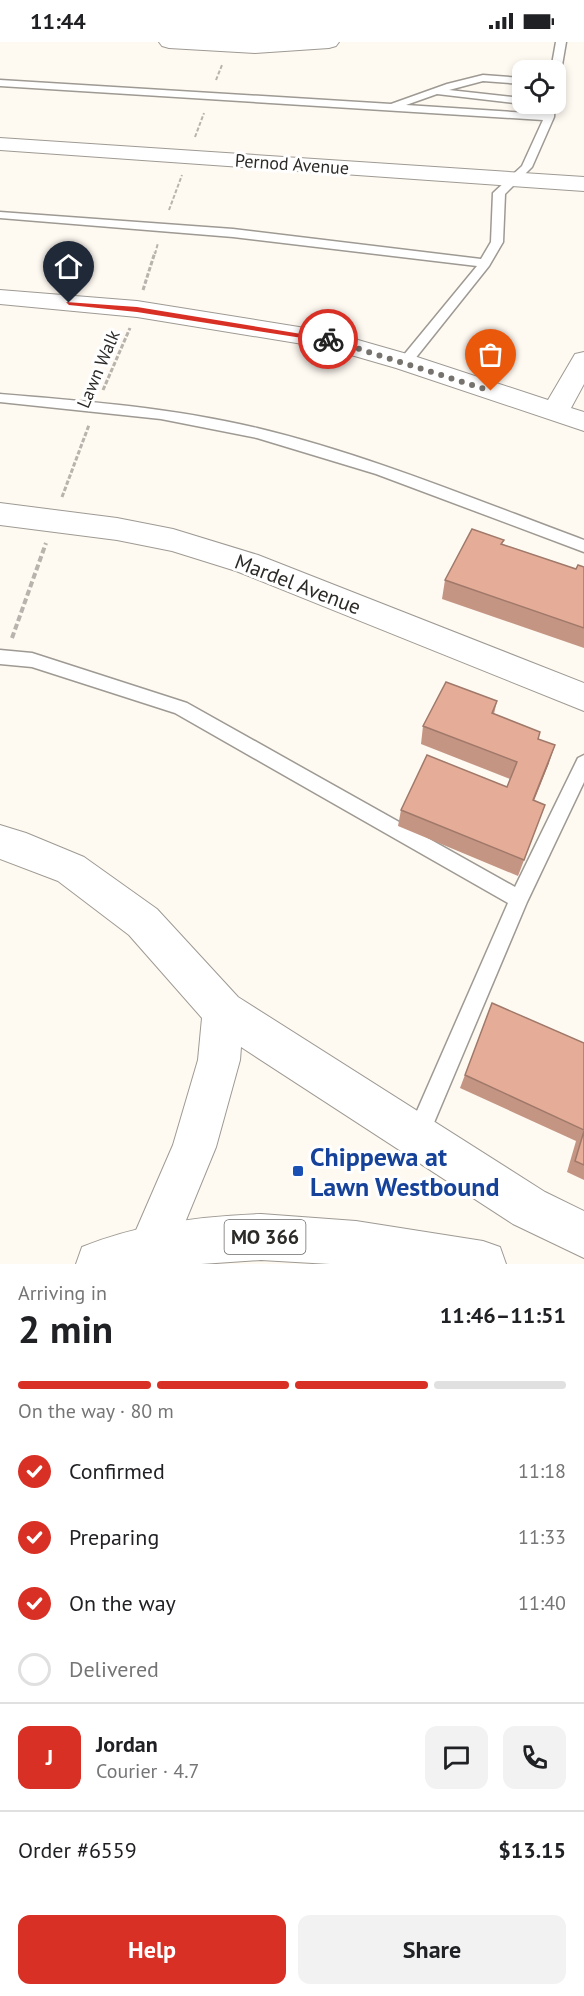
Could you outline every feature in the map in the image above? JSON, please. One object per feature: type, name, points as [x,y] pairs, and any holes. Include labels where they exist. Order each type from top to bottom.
[{"type":"street","points":[[169,42],[255,47],[329,42]]},
{"type":"street","name":"Pernod Avenue","points":[[0,144],[584,184]]},
{"type":"street","points":[[0,297],[137,309],[330,340],[405,362],[584,422]]},
{"type":"street","points":[[555,412],[584,360]]},
{"type":"street","name":"Mardel Avenue","points":[[0,514],[117,528],[173,540],[247,562],[584,697]]},
{"type":"street","points":[[0,842],[14,845],[71,869],[142,922],[223,1011],[529,1208],[584,1235]]},
{"type":"street","points":[[150,1251],[194,1147],[219,1060],[223,1011]]},
{"type":"street","name":"MO 366","points":[[99,1264],[150,1251],[227,1238],[263,1237],[323,1239],[375,1256],[483,1264]]},
{"type":"lane","points":[[558,60],[561,42]]},
{"type":"lane","points":[[393,107],[436,91],[483,78],[512,80]]},
{"type":"lane","points":[[0,83],[549,117]]},
{"type":"lane","points":[[436,91],[512,100]]},
{"type":"lane","points":[[405,362],[485,263],[497,242],[500,193],[527,167],[549,114]]},
{"type":"lane","points":[[0,215],[233,233],[485,263]]},
{"type":"lane","points":[[0,398],[151,412],[258,433],[379,470],[584,546]]},
{"type":"lane","points":[[3,657],[32,660],[181,708],[519,898]]},
{"type":"lane","points":[[417,1136],[519,898],[584,763]]},
{"type":"path","name":"Lawn Walk","points":[[3,657],[96,407],[137,309],[163,227],[229,46]]},
{"type":"building","points":[[472,529],[504,540],[501,544],[576,569],[578,565],[584,567],[584,628],[445,580]]},
{"type":"building","points":[[446,682],[497,701],[492,713],[540,732],[538,739],[555,745],[533,800],[545,805],[524,860],[401,810],[427,755],[507,787],[517,762],[423,726]]},
{"type":"building","points":[[492,1003],[584,1043],[584,1130],[465,1075]]},
{"type":"building","points":[[584,1131],[584,1165],[575,1161]]},
{"type":"way so far","points":[[328,339],[491,391]]},
{"type":"place","name":"Chippewa at Lawn Westbound","points":[[298,1171]]},
{"type":"route","points":[[69,303],[137,309],[328,339]]}]
